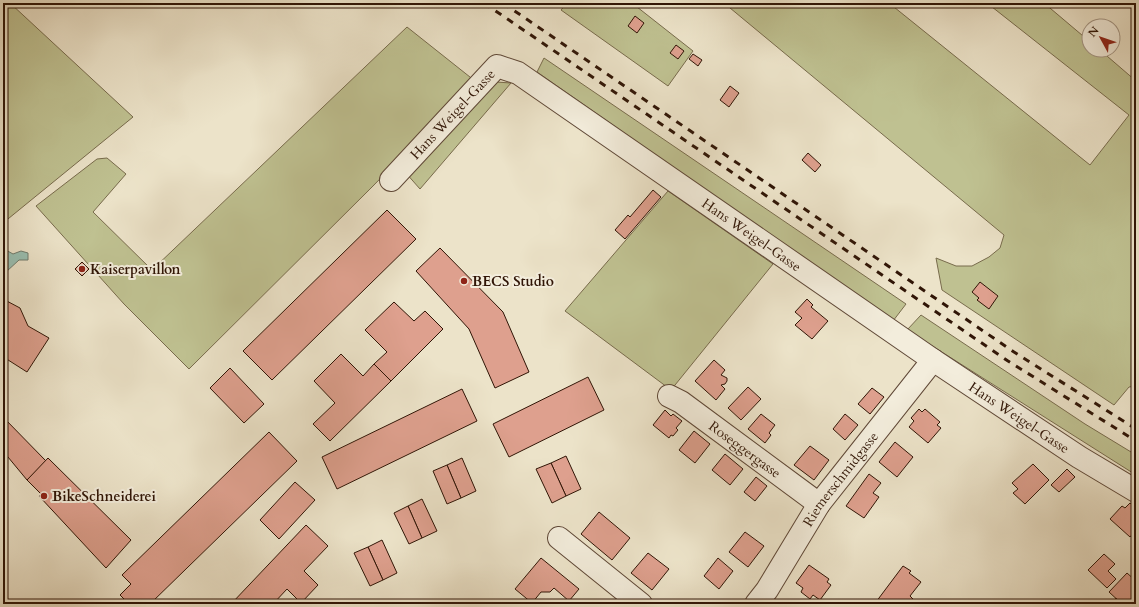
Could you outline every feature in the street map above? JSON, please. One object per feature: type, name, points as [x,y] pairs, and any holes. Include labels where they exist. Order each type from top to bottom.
[{"type":"street","name":"Hans Weigel-Gasse","points":[[391,180],[497,66],[518,73],[933,360],[1079,457],[1136,491]]},
{"type":"street","name":"Riemerschmidgasse","points":[[756,604],[767,590],[818,504],[933,360]]},
{"type":"street","name":"Roseggergasse","points":[[669,396],[681,402],[818,504]]},
{"type":"street","points":[[559,538],[641,604]]},
{"type":"shaded area","points":[[3,3],[10,3],[133,117],[3,223]]},
{"type":"shaded area","points":[[567,3],[632,3],[693,51],[668,86],[561,10]]},
{"type":"shaded area","points":[[724,3],[889,3],[1090,165],[1129,115],[987,3],[1044,3],[1081,34],[1081,58],[1109,58],[1136,81],[1136,386],[1129,387],[1114,405],[942,290],[936,258],[956,266],[972,266],[989,257],[1000,248],[1004,235]]},
{"type":"shaded area","points":[[407,27],[475,81],[373,186],[189,369],[124,304],[36,206],[97,159],[107,158],[126,174],[93,212],[152,270]]},
{"type":"shaded area","points":[[544,58],[906,304],[893,321],[537,72]]},
{"type":"shaded area","points":[[496,82],[511,83],[420,189],[405,172]]},
{"type":"shaded area","points":[[668,191],[773,264],[671,390],[565,311]]},
{"type":"shaded area","points":[[6,250],[13,254],[21,251],[28,253],[28,260],[19,260],[6,272],[3,270],[3,254]]},
{"type":"shaded area","points":[[921,315],[1085,424],[1136,455],[1136,475],[907,330]]},
{"type":"building","points":[[635,16],[644,23],[637,33],[628,26]]},
{"type":"building","points":[[676,45],[684,51],[678,59],[670,53]]},
{"type":"building","points":[[693,54],[702,60],[698,66],[689,59]]},
{"type":"building","points":[[730,86],[739,93],[729,107],[720,100]]},
{"type":"building","points":[[808,153],[821,165],[815,172],[802,160]]},
{"type":"building","points":[[653,190],[661,197],[625,239],[615,230],[628,215],[630,217]]},
{"type":"building","points":[[387,210],[416,239],[272,380],[243,351]]},
{"type":"building","points":[[440,248],[503,312],[529,372],[495,388],[469,329],[416,271]]},
{"type":"building","name":"Kaiserpavillon","points":[[82,262],[89,269],[82,276],[75,269]]},
{"type":"building","points":[[980,282],[998,296],[989,309],[977,300],[979,298],[972,292]]},
{"type":"building","points":[[3,299],[20,308],[28,326],[49,338],[27,372],[3,358]]},
{"type":"building","points":[[807,299],[813,305],[811,307],[828,321],[812,339],[795,325],[802,318],[795,312]]},
{"type":"building","points":[[394,302],[414,321],[425,311],[443,329],[391,381],[374,364],[387,352],[365,330]]},
{"type":"building","points":[[341,354],[363,376],[374,364],[391,381],[330,441],[313,424],[335,403],[314,381]]},
{"type":"building","points":[[714,360],[725,370],[721,375],[727,378],[725,384],[721,385],[725,389],[716,400],[695,381]]},
{"type":"building","points":[[230,368],[264,404],[244,423],[210,388]]},
{"type":"building","points":[[588,377],[604,410],[509,457],[493,424]]},
{"type":"building","points":[[748,387],[761,399],[741,420],[728,408]]},
{"type":"building","points":[[872,388],[884,397],[870,414],[858,404]]},
{"type":"building","points":[[462,389],[477,421],[337,489],[322,457]]},
{"type":"building","points":[[919,409],[922,412],[925,409],[940,422],[937,425],[941,428],[928,443],[909,427],[914,421],[911,418]]},
{"type":"building","points":[[665,410],[671,416],[673,414],[682,421],[676,428],[678,430],[669,438],[653,425]]},
{"type":"building","points":[[761,414],[775,425],[769,433],[771,435],[765,443],[748,429]]},
{"type":"building","points":[[845,414],[858,425],[845,440],[833,429]]},
{"type":"building","points":[[3,417],[46,461],[27,480],[3,451]]},
{"type":"building","points":[[694,431],[710,444],[695,463],[679,450]]},
{"type":"building","points":[[269,432],[297,461],[150,604],[129,604],[120,595],[131,584],[122,575]]},
{"type":"building","points":[[895,442],[913,457],[897,477],[879,462]]},
{"type":"building","points":[[810,446],[829,460],[814,480],[794,465]]},
{"type":"building","points":[[725,454],[743,469],[730,485],[712,470]]},
{"type":"building","points":[[566,456],[581,489],[566,496],[551,463]]},
{"type":"building","points":[[48,458],[131,540],[106,568],[39,496],[41,494],[27,480]]},
{"type":"building","points":[[462,458],[476,491],[461,498],[447,465]]},
{"type":"building","points":[[551,463],[566,496],[552,503],[536,469]]},
{"type":"building","points":[[1033,464],[1049,480],[1025,504],[1013,493],[1018,489],[1012,483]]},
{"type":"building","points":[[447,465],[461,498],[447,504],[433,471]]},
{"type":"building","points":[[1067,469],[1075,477],[1059,492],[1051,485]]},
{"type":"building","points":[[869,474],[881,483],[873,493],[879,497],[864,518],[846,506]]},
{"type":"building","points":[[756,477],[767,486],[755,501],[744,492]]},
{"type":"building","points":[[295,482],[315,500],[279,539],[260,520]]},
{"type":"building","points":[[422,499],[437,531],[422,538],[408,506]]},
{"type":"building","points":[[1130,503],[1136,508],[1136,530],[1130,537],[1110,519],[1122,506],[1125,508]]},
{"type":"building","points":[[408,506],[422,538],[409,544],[394,513]]},
{"type":"building","points":[[599,512],[630,538],[612,560],[581,534]]},
{"type":"building","points":[[306,525],[328,546],[304,571],[318,585],[301,603],[287,589],[273,604],[231,604]]},
{"type":"building","points":[[745,532],[764,546],[748,567],[729,552]]},
{"type":"building","points":[[382,540],[397,573],[383,580],[368,547]]},
{"type":"building","points":[[368,547],[383,580],[370,586],[354,553]]},
{"type":"building","points":[[648,553],[669,569],[652,590],[631,573]]},
{"type":"building","points":[[1104,554],[1115,564],[1108,571],[1116,579],[1107,588],[1088,570]]},
{"type":"building","points":[[541,558],[579,589],[569,601],[554,588],[550,592],[541,592],[532,603],[515,589]]},
{"type":"building","points":[[718,558],[733,571],[719,589],[704,576]]},
{"type":"building","points":[[809,565],[829,579],[827,582],[831,585],[820,600],[813,595],[810,599],[801,592],[803,588],[796,583]]},
{"type":"building","points":[[903,566],[911,571],[909,573],[921,582],[910,596],[913,599],[909,604],[879,604],[876,602]]},
{"type":"building","points":[[1127,573],[1136,581],[1136,601],[1133,604],[1122,604],[1109,592]]},
{"type":"building","points":[[1116,598],[1122,604],[1110,604]]},
{"type":"railway","points":[[484,3],[1008,361],[1136,441]]},
{"type":"railway","points":[[503,3],[1014,352],[1136,429]]},
{"type":"place","name":"Kaiserpavillon","points":[[82,269]]},
{"type":"place","name":"BECS Studio","points":[[464,281]]},
{"type":"place","name":"BikeSchneiderei","points":[[44,496]]}]
